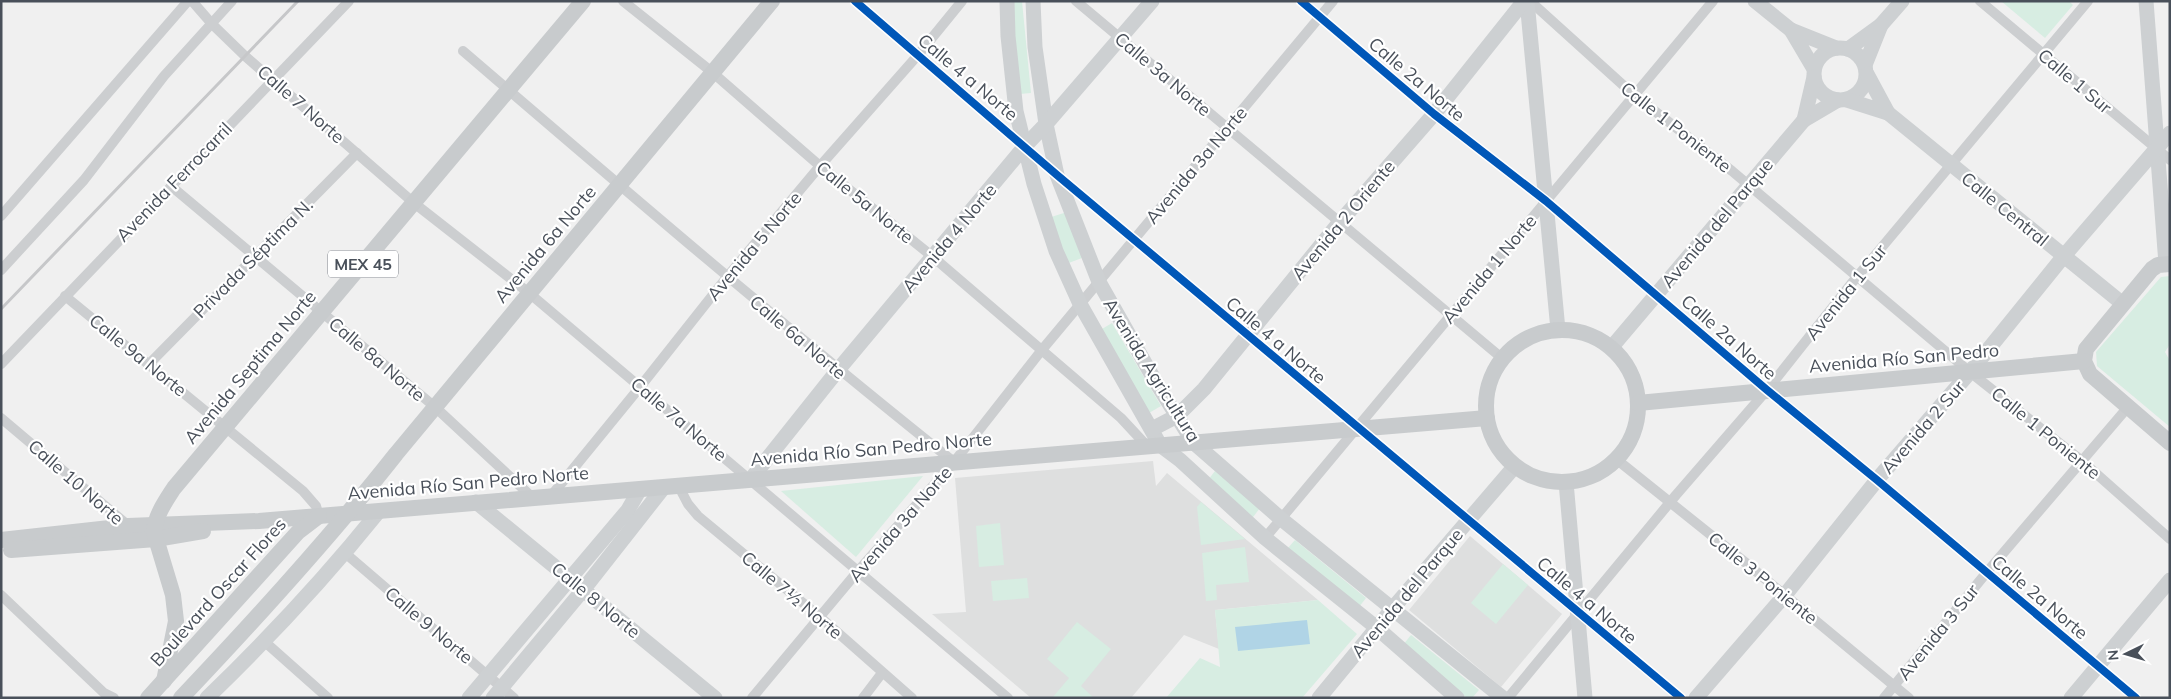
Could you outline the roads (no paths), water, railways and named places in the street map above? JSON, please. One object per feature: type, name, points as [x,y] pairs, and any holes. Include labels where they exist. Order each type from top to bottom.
[{"type":"main road","name":"Avenida Septima Norte","points":[[155,532],[165,502],[174,488],[583,1]]},
{"type":"main road","name":"Avenida 6a Norte","points":[[350,513],[435,407],[772,1]]},
{"type":"main road","name":"Avenida Agricultura","points":[[1007,1],[1011,76],[1016,111],[1034,184],[1056,251],[1080,304],[1130,395],[1152,429],[1154,445],[1180,460],[1265,538],[1377,628],[1457,698]]},
{"type":"main road","name":"Avenida Agricultura","points":[[1033,1],[1035,47],[1046,124],[1057,175],[1098,282],[1194,442],[1280,518],[1503,698]]},
{"type":"main road","name":"Avenida 4 Norte","points":[[751,479],[838,370],[1025,146],[1152,1]]},
{"type":"main road","name":"Avenida 2 Oriente","points":[[1152,429],[1177,416],[1204,389],[1338,223],[1434,114],[1527,1]]},
{"type":"main road","points":[[1527,1],[1558,330]]},
{"type":"main road","points":[[1755,1],[1791,30],[1856,52],[1888,113]]},
{"type":"main road","points":[[1804,120],[1814,73],[1822,55],[1842,48],[1881,25],[1902,1]]},
{"type":"main road","points":[[2146,1],[2168,264],[2152,268],[2086,349],[2084,361],[2090,374],[2170,443]]},
{"type":"main road","points":[[1804,120],[1861,90],[1881,25]]},
{"type":"main road","points":[[1791,30],[1814,73],[1816,84],[1825,95],[1888,113]]},
{"type":"main road","name":"Calle Central","points":[[1888,113],[2123,304]]},
{"type":"main road","name":"Avenida del Parque","points":[[1611,348],[1804,120]]},
{"type":"main road","name":"Avenida 2 Sur","points":[[1696,698],[1785,595],[1877,480],[1970,372],[2063,257],[2170,133]]},
{"type":"main road","points":[[1558,330],[1577,332],[1595,338],[1611,348],[1628,370],[1634,383],[1638,403],[1633,433],[1626,447],[1602,471],[1584,479],[1566,482],[1539,478],[1515,466],[1502,453],[1492,437],[1487,418],[1487,397],[1490,384],[1503,359],[1518,344],[1537,334],[1558,330]]},
{"type":"main road","name":"Avenida Río San Pedro","points":[[1638,403],[2084,361]]},
{"type":"main road","name":"Avenida Río San Pedro Norte","points":[[31,543],[476,502],[1487,418]]},
{"type":"main road","name":"Avenida del Parque","points":[[1319,698],[1393,608],[1515,466]]},
{"type":"main road","points":[[1566,482],[1585,698]]},
{"type":"main road","points":[[503,694],[583,590],[671,486]]},
{"type":"main road","points":[[469,698],[628,510],[640,489]]},
{"type":"main road","name":"Calle 8 Norte","points":[[476,502],[715,698]]},
{"type":"main road","points":[[207,698],[265,642],[345,553],[379,511]]},
{"type":"main road","points":[[181,698],[245,631],[350,513]]},
{"type":"main road","name":"Boulevard Oscar Flores","points":[[148,698],[298,532],[312,519],[319,516]]},
{"type":"main road","name":"Avenida Río San Pedro Norte","points":[[31,543],[128,526],[155,532]]},
{"type":"main road","points":[[155,532],[173,595],[176,621],[164,681]]},
{"type":"main road","points":[[1,540],[31,543]]},
{"type":"main road","points":[[1,551],[31,543]]},
{"type":"main road","points":[[2071,698],[2170,580]]},
{"type":"street","points":[[1,216],[188,1]]},
{"type":"street","name":"Calle 7 Norte","points":[[192,1],[212,24],[272,80],[414,203]]},
{"type":"street","points":[[1,270],[84,180],[164,76],[232,1]]},
{"type":"street","name":"Avenida Ferrocarril","points":[[1,364],[349,1]]},
{"type":"street","name":"Calle 5a Norte","points":[[623,1],[712,72],[820,166],[933,257],[1041,351],[1154,445]]},
{"type":"street","name":"Calle 4 a Norte","points":[[855,1],[1134,240],[1681,698]]},
{"type":"street","name":"Avenida 5 Norte","points":[[551,496],[727,278],[820,166],[918,55],[962,1]]},
{"type":"street","name":"Calle 3a Norte","points":[[1076,1],[1338,223],[1503,359]]},
{"type":"street","name":"Calle 2a Norte","points":[[1301,1],[1434,114],[1546,201],[1767,390],[2136,698]]},
{"type":"street","name":"Avenida 3a Norte","points":[[752,698],[858,571],[954,462],[1041,351],[1333,1]]},
{"type":"street","name":"Calle 1 Poniente","points":[[1527,1],[1634,95],[1749,185],[1970,372],[2082,461],[2170,539]]},
{"type":"street","name":"Avenida 1 Norte","points":[[1265,538],[1713,1]]},
{"type":"street","name":"Calle 1 Sur","points":[[1980,1],[2170,160]]},
{"type":"street","name":"Avenida 1 Sur","points":[[1508,698],[1578,612],[1767,390],[1857,278],[2088,1]]},
{"type":"street","name":"Calle 6a Norte","points":[[463,51],[727,278],[838,370],[954,462]]},
{"type":"street","name":"Privada Séptima N.","points":[[149,364],[356,152]]},
{"type":"street","name":"Calle 8a Norte","points":[[171,186],[435,407],[533,498]]},
{"type":"street","name":"Calle 7a Norte","points":[[414,203],[529,294],[751,479],[1008,698]]},
{"type":"street","name":"Calle 9a Norte","points":[[65,296],[303,491],[316,506],[319,516]]},
{"type":"street","name":"Avenida 3 Sur","points":[[1884,698],[1987,572],[2128,407]]},
{"type":"street","name":"Calle 10 Norte","points":[[1,418],[128,526]]},
{"type":"street","name":"Calle 3 Poniente","points":[[1616,459],[1909,698]]},
{"type":"street","name":"Calle 7½ Norte","points":[[671,486],[698,516],[820,617],[912,698]]},
{"type":"street","name":"Calle 9 Norte","points":[[345,553],[488,676],[503,694]]},
{"type":"street","points":[[1,595],[104,693],[114,698]]},
{"type":"street","points":[[265,642],[328,698]]},
{"type":"street","points":[[862,698],[882,673]]},
{"type":"water","points":[[1307,620],[1310,644],[1238,651],[1235,627]]},
{"type":"railway","points":[[1,309],[298,1]]}]
